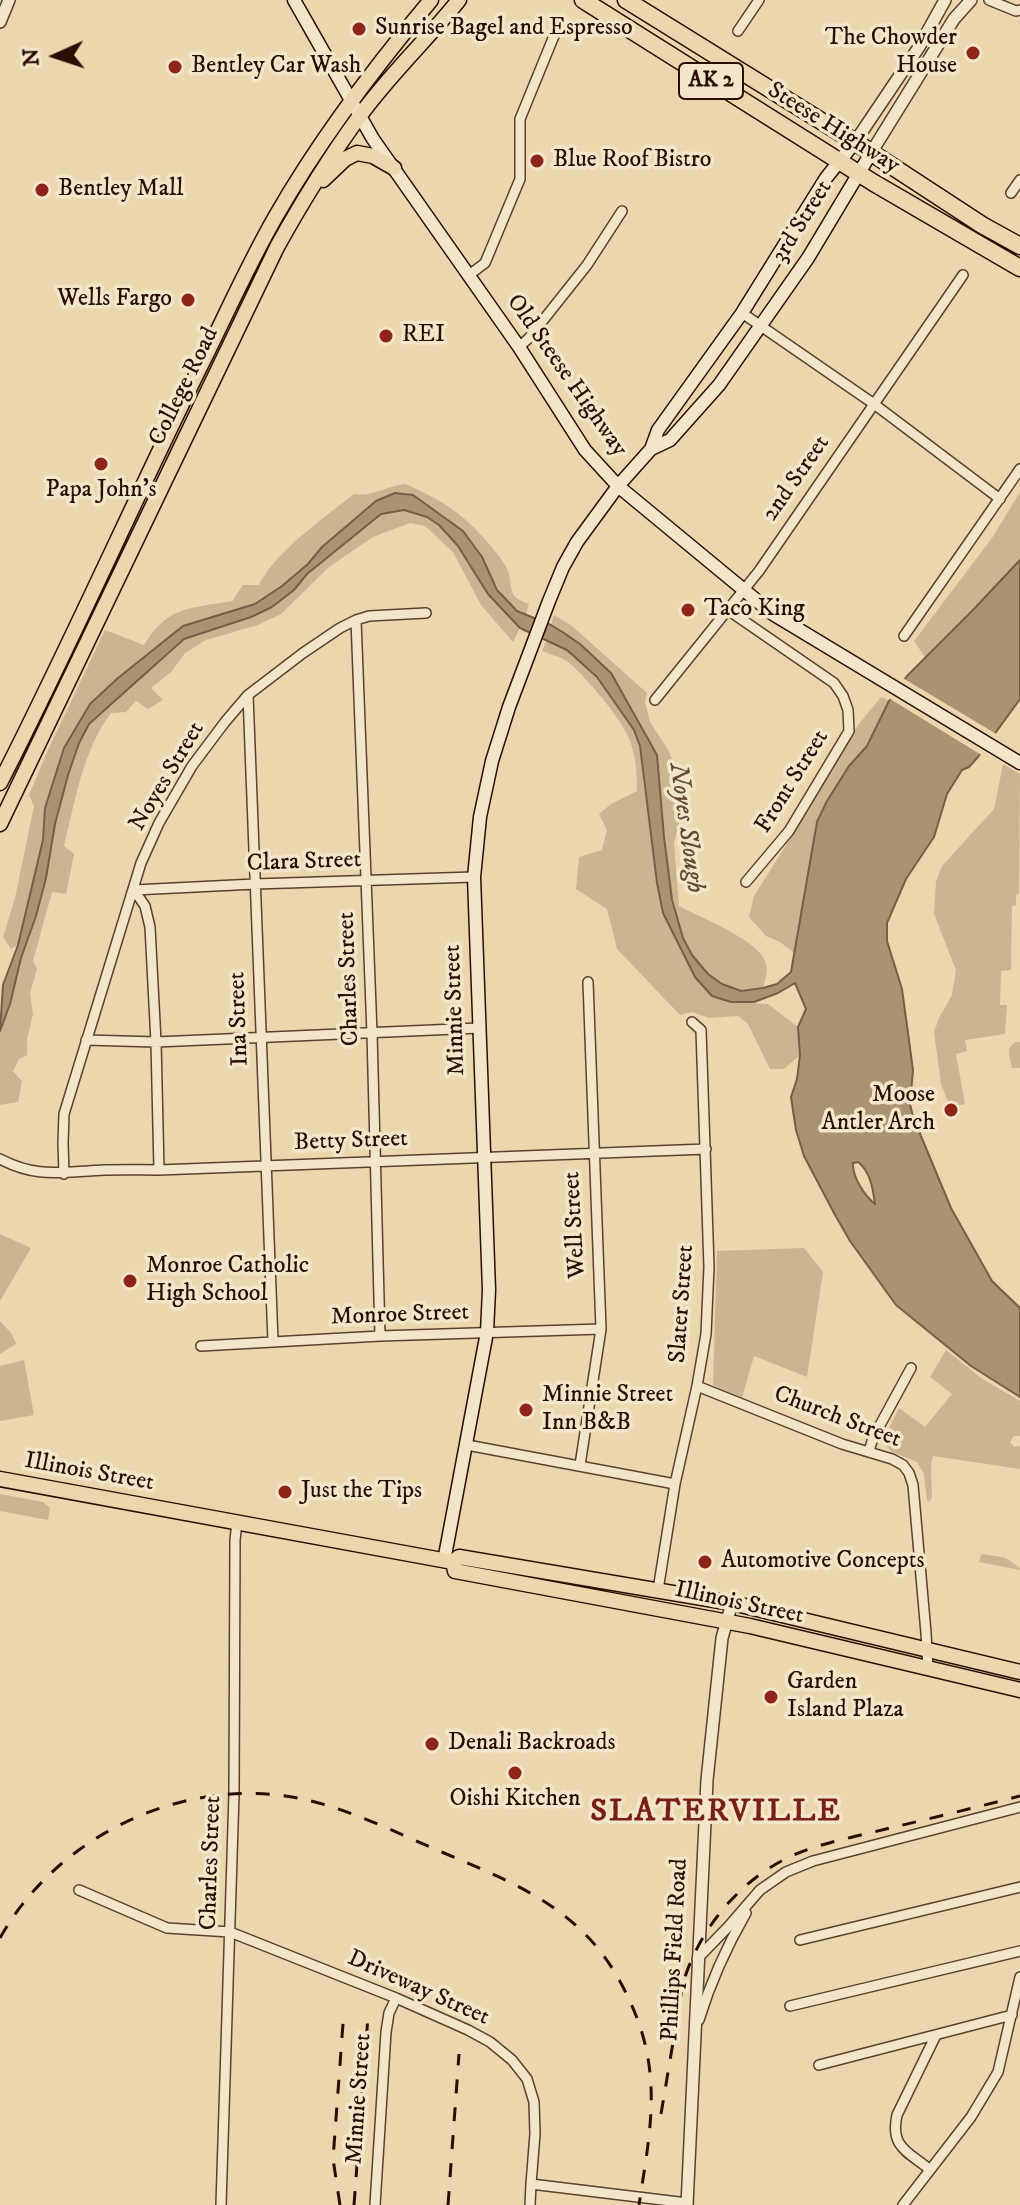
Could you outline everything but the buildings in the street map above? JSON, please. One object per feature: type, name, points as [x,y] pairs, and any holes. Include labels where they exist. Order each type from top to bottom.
[{"type":"highway","name":"Steese Highway","points":[[583,0],[972,242],[1020,268]]},
{"type":"highway","name":"Steese Highway","points":[[626,0],[1020,246]]},
{"type":"main road","name":"Old Steese Highway","points":[[294,0],[359,116],[519,347],[585,450],[618,486],[773,614],[1020,763]]},
{"type":"main road","name":"College Road","points":[[0,783],[178,411],[275,217],[373,71],[431,0]]},
{"type":"main road","name":"College Road","points":[[0,824],[277,247],[306,196],[359,116],[408,55],[459,0]]},
{"type":"main road","name":"3rd Street","points":[[618,486],[651,449],[658,430],[742,313],[826,178],[855,142]]},
{"type":"main road","name":"3rd Street","points":[[651,449],[670,440],[709,396],[808,258],[871,153]]},
{"type":"main road","points":[[306,196],[353,154],[373,156],[394,168]]},
{"type":"main road","name":"Minnie Street","points":[[448,1562],[487,1332],[489,1290],[474,877],[484,791],[498,739],[549,601],[571,552],[618,486]]},
{"type":"main road","name":"Illinois Street","points":[[0,1479],[448,1562],[459,1557],[732,1603],[1020,1672]]},
{"type":"main road","name":"Illinois Street","points":[[448,1562],[455,1571],[727,1622],[1020,1690]]},
{"type":"street","points":[[0,22],[9,0]]},
{"type":"street","points":[[738,31],[759,0]]},
{"type":"street","name":"3rd Street","points":[[855,142],[919,47],[945,0]]},
{"type":"street","name":"3rd Street","points":[[871,153],[954,19],[971,0]]},
{"type":"street","points":[[989,0],[1016,11],[1020,8],[1016,0]]},
{"type":"street","points":[[469,275],[485,263],[520,179],[520,119],[556,31]]},
{"type":"street","points":[[1011,193],[1020,180]]},
{"type":"street","points":[[519,347],[587,265],[622,211]]},
{"type":"street","name":"2nd Street","points":[[655,700],[744,590],[963,275]]},
{"type":"street","points":[[742,313],[874,404],[1000,499]]},
{"type":"street","points":[[904,636],[1020,469]]},
{"type":"street","name":"Front Street","points":[[728,610],[834,683],[848,710],[849,731],[789,831],[746,882]]},
{"type":"street","name":"Noyes Street","points":[[64,1174],[64,1114],[141,863],[159,823],[192,766],[248,695],[303,653],[356,620],[369,616],[426,613]]},
{"type":"street","name":"Charles Street","points":[[356,620],[380,1336]]},
{"type":"street","name":"Ina Street","points":[[248,695],[273,1341]]},
{"type":"street","name":"Clara Street","points":[[134,890],[474,877]]},
{"type":"street","points":[[134,890],[145,906],[150,927],[159,1170]]},
{"type":"street","name":"Well Street","points":[[580,1465],[601,1329],[588,982]]},
{"type":"street","name":"Slater Street","points":[[658,1590],[675,1484],[706,1334],[709,1267],[701,1030],[692,1022]]},
{"type":"street","points":[[86,1040],[156,1042],[479,1028]]},
{"type":"street","name":"Betty Street","points":[[0,1159],[15,1167],[64,1174],[706,1149]]},
{"type":"street","name":"Monroe Street","points":[[201,1346],[601,1329]]},
{"type":"street","points":[[869,1451],[911,1368]]},
{"type":"street","name":"Church Street","points":[[697,1386],[903,1465],[913,1485],[928,1669]]},
{"type":"street","points":[[467,1445],[675,1484]]},
{"type":"street","name":"Charles Street","points":[[221,2205],[234,1782],[237,1522]]},
{"type":"street","name":"Phillips Field Road","points":[[687,2204],[707,1780],[722,1638],[732,1603]]},
{"type":"street","points":[[697,1959],[760,1890],[786,1872],[813,1861],[1020,1807]]},
{"type":"street","points":[[800,1940],[1020,1887]]},
{"type":"street","name":"Driveway Street","points":[[79,1890],[167,1928],[230,1932],[396,1998],[490,2042],[512,2060],[527,2079],[534,2102],[531,2184]]},
{"type":"street","points":[[694,2035],[730,1944],[760,1890]]},
{"type":"street","points":[[790,2006],[1020,1951]]},
{"type":"street","points":[[903,2205],[971,2117],[998,2072],[1020,1977]]},
{"type":"street","name":"Minnie Street","points":[[375,2205],[386,2032],[389,2013],[396,1998]]},
{"type":"street","points":[[819,2065],[1012,2015]]},
{"type":"street","points":[[929,2169],[899,2144],[895,2126],[897,2115],[936,2035]]},
{"type":"street","points":[[530,2205],[531,2184],[687,2204]]},
{"type":"shaded area","points":[[405,484],[452,509],[481,534],[507,568],[514,595],[529,604],[526,614],[505,598],[471,540],[438,516],[395,493],[376,501],[322,547],[309,564],[255,604],[183,626],[90,704],[64,748],[45,808],[43,840],[18,945],[11,949],[3,937],[15,898],[34,806],[29,795],[105,630],[144,645],[162,622],[171,616],[192,608],[232,601],[243,585],[259,585],[288,548],[354,494],[368,494]]},
{"type":"shaded area","points":[[1020,492],[1020,560],[925,657],[914,641],[992,538]]},
{"type":"shaded area","points":[[395,493],[413,495],[463,531],[482,557],[497,590],[517,611],[564,633],[611,673],[657,755],[672,900],[683,938],[708,974],[722,984],[741,991],[777,984],[791,972],[817,822],[849,766],[867,746],[889,701],[907,676],[1020,560],[1020,699],[978,757],[962,770],[947,794],[934,837],[906,879],[887,923],[887,941],[902,989],[913,1070],[910,1104],[913,1117],[951,1208],[992,1281],[1020,1308],[1020,1397],[971,1366],[896,1305],[850,1241],[804,1156],[796,1130],[791,1097],[800,1055],[798,1027],[806,1009],[795,983],[754,1002],[731,1002],[712,996],[695,977],[663,913],[640,746],[634,730],[597,677],[567,650],[520,628],[488,594],[458,546],[427,517],[404,510],[381,514],[272,607],[184,639],[89,724],[68,775],[36,916],[0,1031],[3,985],[18,945],[43,840],[45,808],[64,748],[90,704],[183,626],[255,604],[282,586],[376,501]],"holes":[[[858,1162],[871,1182],[875,1204],[857,1180],[853,1163]]]},
{"type":"shaded area","points":[[404,510],[427,517],[439,525],[458,547],[488,594],[520,628],[513,642],[481,605],[453,552],[425,526],[410,523],[373,537],[329,567],[281,614],[258,625],[206,640],[185,653],[171,672],[151,688],[163,700],[148,709],[136,701],[126,712],[111,713],[93,743],[76,794],[64,846],[74,854],[66,894],[52,892],[33,961],[37,969],[30,993],[33,1014],[27,1055],[19,1059],[13,1071],[22,1081],[18,1102],[0,1105],[0,1031],[36,916],[68,775],[89,724],[184,639],[272,607],[381,514]]},
{"type":"shaded area","points":[[554,615],[572,626],[647,693],[645,702],[650,722],[669,751],[685,801],[674,843],[679,906],[728,930],[754,947],[766,964],[763,988],[741,991],[722,984],[708,974],[692,955],[683,938],[672,900],[657,755],[611,673],[580,644],[551,625]]},
{"type":"shaded area","points":[[547,639],[567,650],[597,677],[634,730],[640,746],[653,839],[681,951],[731,1002],[768,1004],[798,1027],[800,1055],[784,1069],[770,1069],[748,1024],[738,1016],[709,1018],[692,1012],[680,1015],[617,949],[607,909],[576,889],[579,857],[602,850],[607,830],[599,814],[637,791],[636,763],[628,736],[590,684],[572,665],[542,651]]},
{"type":"shaded area","points":[[881,697],[889,701],[867,746],[849,766],[817,822],[794,953],[766,936],[749,917],[754,896],[835,761]]},
{"type":"shaded area","points":[[1003,764],[1020,774],[1019,894],[1016,895],[1016,905],[1012,906],[1011,970],[1001,971],[1000,1005],[1007,1005],[1005,1034],[965,1040],[967,1051],[956,1054],[965,1104],[950,1107],[941,1084],[934,1032],[952,995],[956,970],[934,914],[936,882],[942,866],[994,809]]},
{"type":"shaded area","points":[[1020,1042],[1020,1068],[1012,1068],[1009,1050]]},
{"type":"shaded area","points":[[0,1234],[31,1248],[0,1301]]},
{"type":"shaded area","points":[[804,1248],[823,1272],[807,1377],[754,1356],[742,1398],[713,1385],[717,1251]]},
{"type":"shaded area","points":[[0,1321],[12,1334],[16,1344],[0,1354]]},
{"type":"shaded area","points":[[946,1350],[981,1378],[1020,1401],[1020,1436],[1014,1436],[1010,1442],[1014,1447],[1020,1446],[1020,1469],[933,1456],[932,1497],[927,1501],[924,1474],[917,1462],[892,1452],[886,1446],[885,1436],[899,1408],[925,1427],[952,1394],[930,1377]]},
{"type":"shaded area","points":[[24,1360],[34,1415],[0,1421],[0,1366]]},
{"type":"shaded area","points":[[0,1494],[43,1502],[50,1508],[48,1520],[0,1511]]},
{"type":"shaded area","points":[[983,1554],[1006,1558],[1020,1570],[979,1562]]},
{"type":"pier","points":[[901,677],[998,735],[983,756],[887,697]]},
{"type":"railway","points":[[0,1938],[24,1902],[54,1870],[89,1843],[127,1822],[168,1806],[211,1796],[254,1794],[317,1802],[372,1822],[526,1890],[572,1922],[610,1965],[638,2021],[650,2073],[650,2123],[639,2205]]},
{"type":"railway","points":[[661,2114],[683,1983],[700,1942],[741,1890],[776,1864],[807,1850],[1020,1796]]},
{"type":"railway","points":[[340,2205],[333,2159],[344,2010]]},
{"type":"railway","points":[[354,2205],[368,2016]]},
{"type":"railway","points":[[448,2205],[459,2054]]},
{"type":"place","name":"Sunrise Bagel and Espresso","points":[[359,29]]},
{"type":"place","name":"The Chowder House","points":[[973,53]]},
{"type":"place","name":"Bentley Car Wash","points":[[175,67]]},
{"type":"place","name":"Blue Roof Bistro","points":[[537,161]]},
{"type":"place","name":"Bentley Mall","points":[[42,190]]},
{"type":"place","name":"Wells Fargo","points":[[188,300]]},
{"type":"place","name":"REI","points":[[386,336]]},
{"type":"place","name":"Papa John's","points":[[101,464]]},
{"type":"place","name":"Taco King","points":[[688,610]]},
{"type":"place","name":"Moose Antler Arch","points":[[951,1110]]},
{"type":"place","name":"Monroe Catholic High School","points":[[130,1281]]},
{"type":"place","name":"Minnie Street Inn B&B","points":[[526,1410]]},
{"type":"place","name":"Just the Tips","points":[[285,1492]]},
{"type":"place","name":"Automotive Concepts","points":[[705,1562]]},
{"type":"place","name":"Garden Island Plaza","points":[[771,1697]]},
{"type":"place","name":"Denali Backroads","points":[[432,1744]]},
{"type":"place","name":"Oishi Kitchen","points":[[515,1773]]},
{"type":"district","name":"SLATERVILLE","points":[[716,1813]]},
{"type":"water label","name":"Noyes Slough","points":[[685,828]]}]
